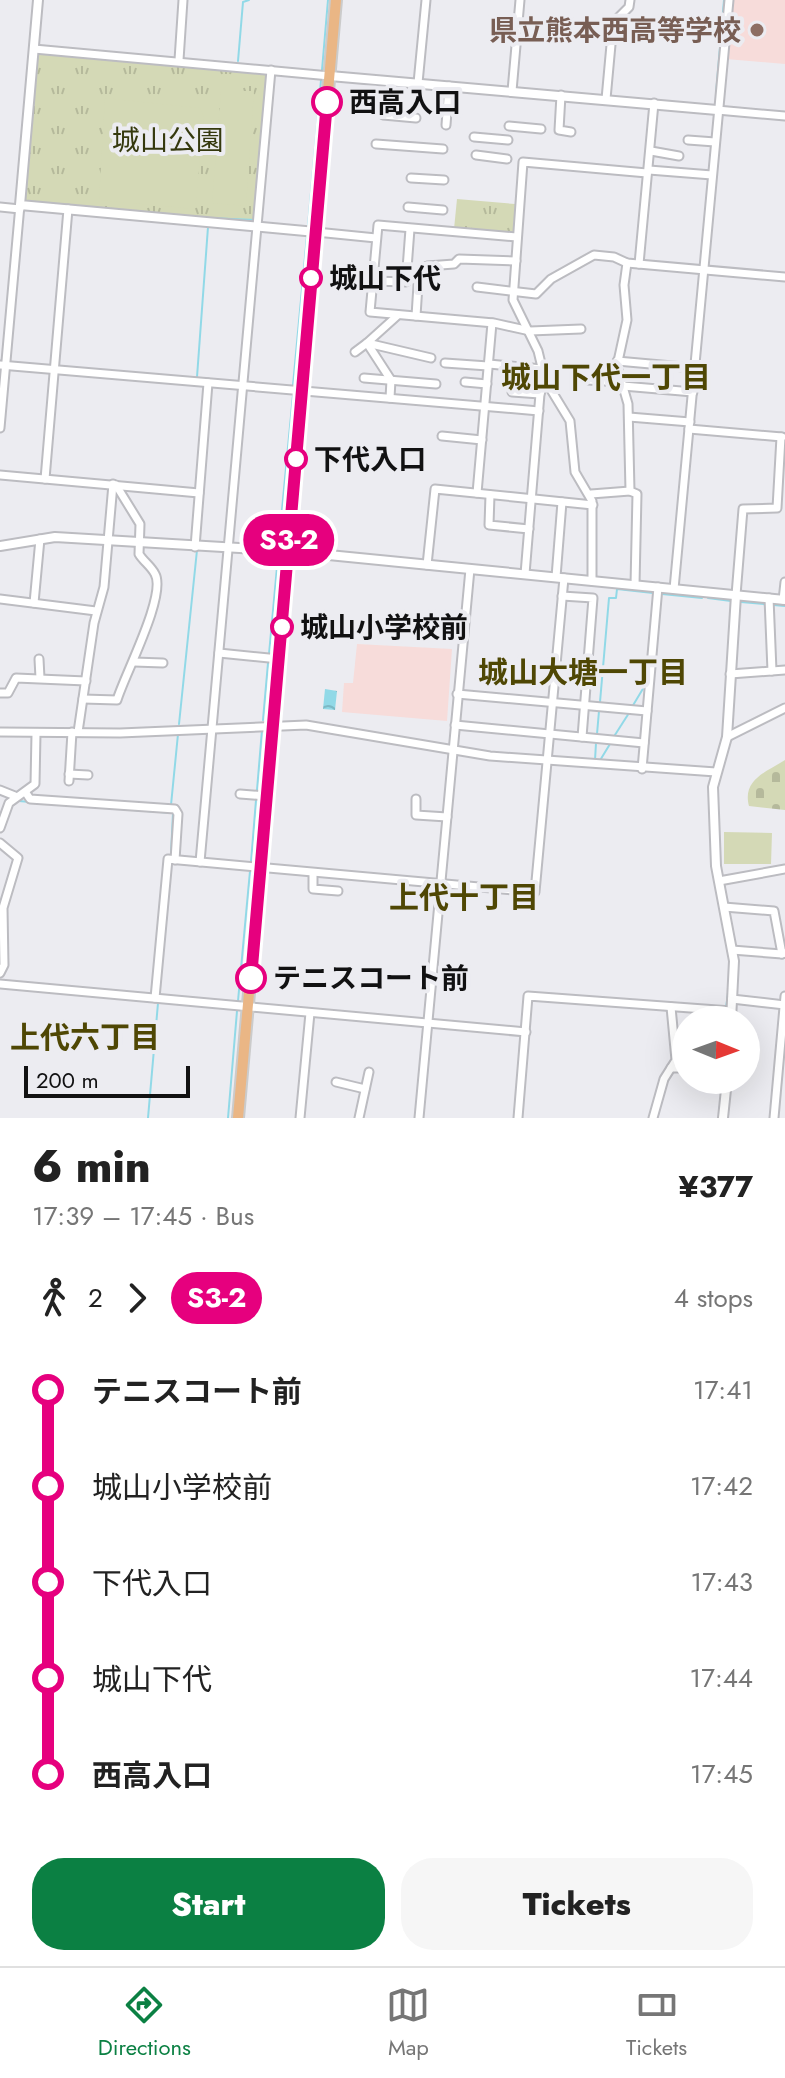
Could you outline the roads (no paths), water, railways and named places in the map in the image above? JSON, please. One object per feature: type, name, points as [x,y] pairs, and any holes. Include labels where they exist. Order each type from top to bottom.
[{"type":"main road","points":[[238,1118],[336,0]]},
{"type":"street","points":[[0,428],[3,365],[38,0]]},
{"type":"street","points":[[179,60],[183,0]]},
{"type":"street","points":[[418,83],[426,0]]},
{"type":"street","points":[[512,91],[520,0]]},
{"type":"street","points":[[606,99],[613,23],[629,7],[630,0]]},
{"type":"street","points":[[674,589],[729,0]]},
{"type":"street","points":[[34,49],[785,116]]},
{"type":"street","points":[[200,862],[271,70]]},
{"type":"street","points":[[446,125],[449,86]]},
{"type":"street","points":[[561,95],[559,130],[571,132]]},
{"type":"street","points":[[639,264],[654,103]]},
{"type":"street","points":[[383,115],[416,118]]},
{"type":"street","points":[[509,126],[541,129]]},
{"type":"street","points":[[474,137],[508,140]]},
{"type":"street","points":[[688,140],[715,142]]},
{"type":"street","points":[[376,144],[443,149]]},
{"type":"street","points":[[651,151],[679,156]]},
{"type":"street","points":[[476,155],[507,159]]},
{"type":"street","points":[[592,581],[591,494],[575,472],[570,421],[545,380],[538,351],[514,304],[523,162],[712,175]]},
{"type":"street","points":[[411,178],[444,180]]},
{"type":"street","points":[[0,207],[68,209],[376,238]]},
{"type":"street","points":[[408,207],[443,210]]},
{"type":"street","points":[[45,479],[68,209]]},
{"type":"street","points":[[517,237],[378,225],[370,312],[492,323],[526,330],[581,329]]},
{"type":"street","points":[[373,281],[406,282],[410,229]]},
{"type":"street","points":[[477,287],[539,293],[551,279],[594,255],[614,257],[627,263],[785,277]]},
{"type":"street","points":[[416,316],[418,285],[427,266],[454,264],[459,259],[516,261]]},
{"type":"street","points":[[627,263],[624,285],[627,320],[617,361],[629,417],[630,491]]},
{"type":"street","points":[[355,352],[398,315]]},
{"type":"street","points":[[477,493],[492,323]]},
{"type":"street","points":[[367,343],[391,380],[390,398]]},
{"type":"street","points":[[367,343],[431,358]]},
{"type":"street","points":[[617,361],[695,368]]},
{"type":"street","points":[[445,363],[542,369]]},
{"type":"street","points":[[3,365],[539,411]]},
{"type":"street","points":[[364,378],[436,384]]},
{"type":"street","points":[[525,574],[540,394],[545,380]]},
{"type":"street","points":[[587,380],[693,392]]},
{"type":"street","points":[[465,382],[487,384]]},
{"type":"street","points":[[195,547],[208,383]]},
{"type":"street","points":[[512,392],[540,394]]},
{"type":"street","points":[[629,417],[783,437],[782,480],[775,510],[743,509],[727,737],[713,787],[719,881],[732,950],[732,1006]]},
{"type":"street","points":[[442,436],[482,440]]},
{"type":"street","points":[[0,475],[199,493]]},
{"type":"street","points":[[447,491],[448,479]]},
{"type":"street","points":[[88,775],[69,778],[96,611],[104,587],[115,484]]},
{"type":"street","points":[[83,699],[115,701],[134,662],[157,594],[156,576],[139,556],[140,524],[115,484]]},
{"type":"street","points":[[427,565],[433,491],[593,505]]},
{"type":"street","points":[[591,494],[630,491],[637,497],[635,585]]},
{"type":"street","points":[[490,495],[489,525],[529,529]]},
{"type":"street","points":[[155,998],[168,859],[535,892],[562,596],[562,502]]},
{"type":"street","points":[[34,603],[40,539]]},
{"type":"street","points":[[0,546],[40,539],[107,540],[227,550],[288,551],[736,595],[769,602],[784,600],[785,582]]},
{"type":"street","points":[[419,1118],[470,569]]},
{"type":"street","points":[[642,769],[658,587]]},
{"type":"street","points":[[562,596],[593,598],[582,737]]},
{"type":"street","points":[[0,599],[96,611]]},
{"type":"street","points":[[769,602],[772,671]]},
{"type":"street","points":[[219,653],[279,659]]},
{"type":"street","points":[[39,659],[40,678]]},
{"type":"street","points":[[134,662],[163,663]]},
{"type":"street","points":[[730,674],[785,670]]},
{"type":"street","points":[[0,693],[8,693],[16,678],[86,681]]},
{"type":"street","points":[[457,694],[647,711]]},
{"type":"street","points":[[727,737],[785,708]]},
{"type":"street","points":[[0,732],[36,734],[306,725],[547,761],[716,772]]},
{"type":"street","points":[[455,725],[644,743]]},
{"type":"street","points":[[0,790],[15,796],[26,793],[36,783],[36,734]]},
{"type":"street","points":[[26,793],[30,799],[175,809],[178,815],[175,860]]},
{"type":"street","points":[[240,794],[266,796]]},
{"type":"street","points":[[0,825],[15,796]]},
{"type":"street","points":[[416,799],[416,815],[447,817]]},
{"type":"street","points":[[0,843],[18,858],[3,908],[1,967]]},
{"type":"street","points":[[719,881],[785,869]]},
{"type":"street","points":[[313,874],[313,889],[338,891]]},
{"type":"street","points":[[724,907],[774,911],[783,954],[732,950]]},
{"type":"street","points":[[0,984],[526,1032]]},
{"type":"street","points":[[518,1118],[528,996],[671,1007],[677,1052],[664,1079],[653,1118]]},
{"type":"street","points":[[774,1118],[785,996]]},
{"type":"street","points":[[732,999],[785,1005]]},
{"type":"street","points":[[300,1118],[310,1013]]},
{"type":"street","points":[[359,1118],[369,1072]]},
{"type":"street","points":[[336,1082],[365,1089]]},
{"type":"street","points":[[723,1118],[726,1094]]},
{"type":"water","points":[[325,689],[337,691],[335,710],[323,709]]},
{"type":"waterway","points":[[238,61],[243,2],[249,0]]},
{"type":"waterway","points":[[322,70],[328,0]]},
{"type":"waterway","points":[[716,94],[724,0]]},
{"type":"waterway","points":[[308,226],[321,80]]},
{"type":"waterway","points":[[209,218],[255,220]]},
{"type":"waterway","points":[[197,377],[208,227]]},
{"type":"waterway","points":[[293,385],[307,236]]},
{"type":"waterway","points":[[279,541],[293,395]]},
{"type":"waterway","points":[[179,724],[197,550]]},
{"type":"waterway","points":[[269,654],[277,567]]},
{"type":"waterway","points":[[600,702],[609,598],[616,598],[617,589],[653,593]]},
{"type":"waterway","points":[[662,594],[702,598]]},
{"type":"waterway","points":[[708,598],[731,601]]},
{"type":"waterway","points":[[741,602],[785,606]]},
{"type":"waterway","points":[[263,720],[268,663]]},
{"type":"waterway","points":[[632,707],[647,682]]},
{"type":"waterway","points":[[597,734],[599,711]]},
{"type":"waterway","points":[[613,738],[629,713]]},
{"type":"waterway","points":[[257,790],[262,730]]},
{"type":"waterway","points":[[171,805],[178,734]]},
{"type":"waterway","points":[[595,760],[596,743]]},
{"type":"waterway","points":[[599,762],[610,744]]},
{"type":"waterway","points":[[251,862],[256,800]]},
{"type":"waterway","points":[[19,801],[30,802]]},
{"type":"waterway","points":[[108,808],[173,813],[171,854]]},
{"type":"waterway","points":[[238,1001],[250,871]]},
{"type":"waterway","points":[[159,994],[167,911]]},
{"type":"waterway","points":[[721,915],[726,937]]},
{"type":"waterway","points":[[726,1006],[729,987]]},
{"type":"waterway","points":[[148,1118],[158,1003]]},
{"type":"waterway","points":[[228,1118],[237,1011]]},
{"type":"waterway","points":[[514,1118],[519,1065]]},
{"type":"place","name":"県立熊本西高等学校","points":[[757,30]]},
{"type":"place","name":"西高入口","points":[[327,102]]},
{"type":"place","name":"城山下代","points":[[311,278]]},
{"type":"place","name":"下代入口","points":[[296,459]]},
{"type":"place","name":"城山小学校前","points":[[282,627]]},
{"type":"place","name":"テニスコート前","points":[[251,978]]},
{"type":"district","name":"城山下代一丁目","points":[[606,378]]},
{"type":"district","name":"城山大塘一丁目","points":[[583,673]]},
{"type":"district","name":"上代十丁目","points":[[464,898]]},
{"type":"district","name":"上代六丁目","points":[[85,1038]]},
{"type":"park label","name":"城山公園","points":[[168,140]]}]
